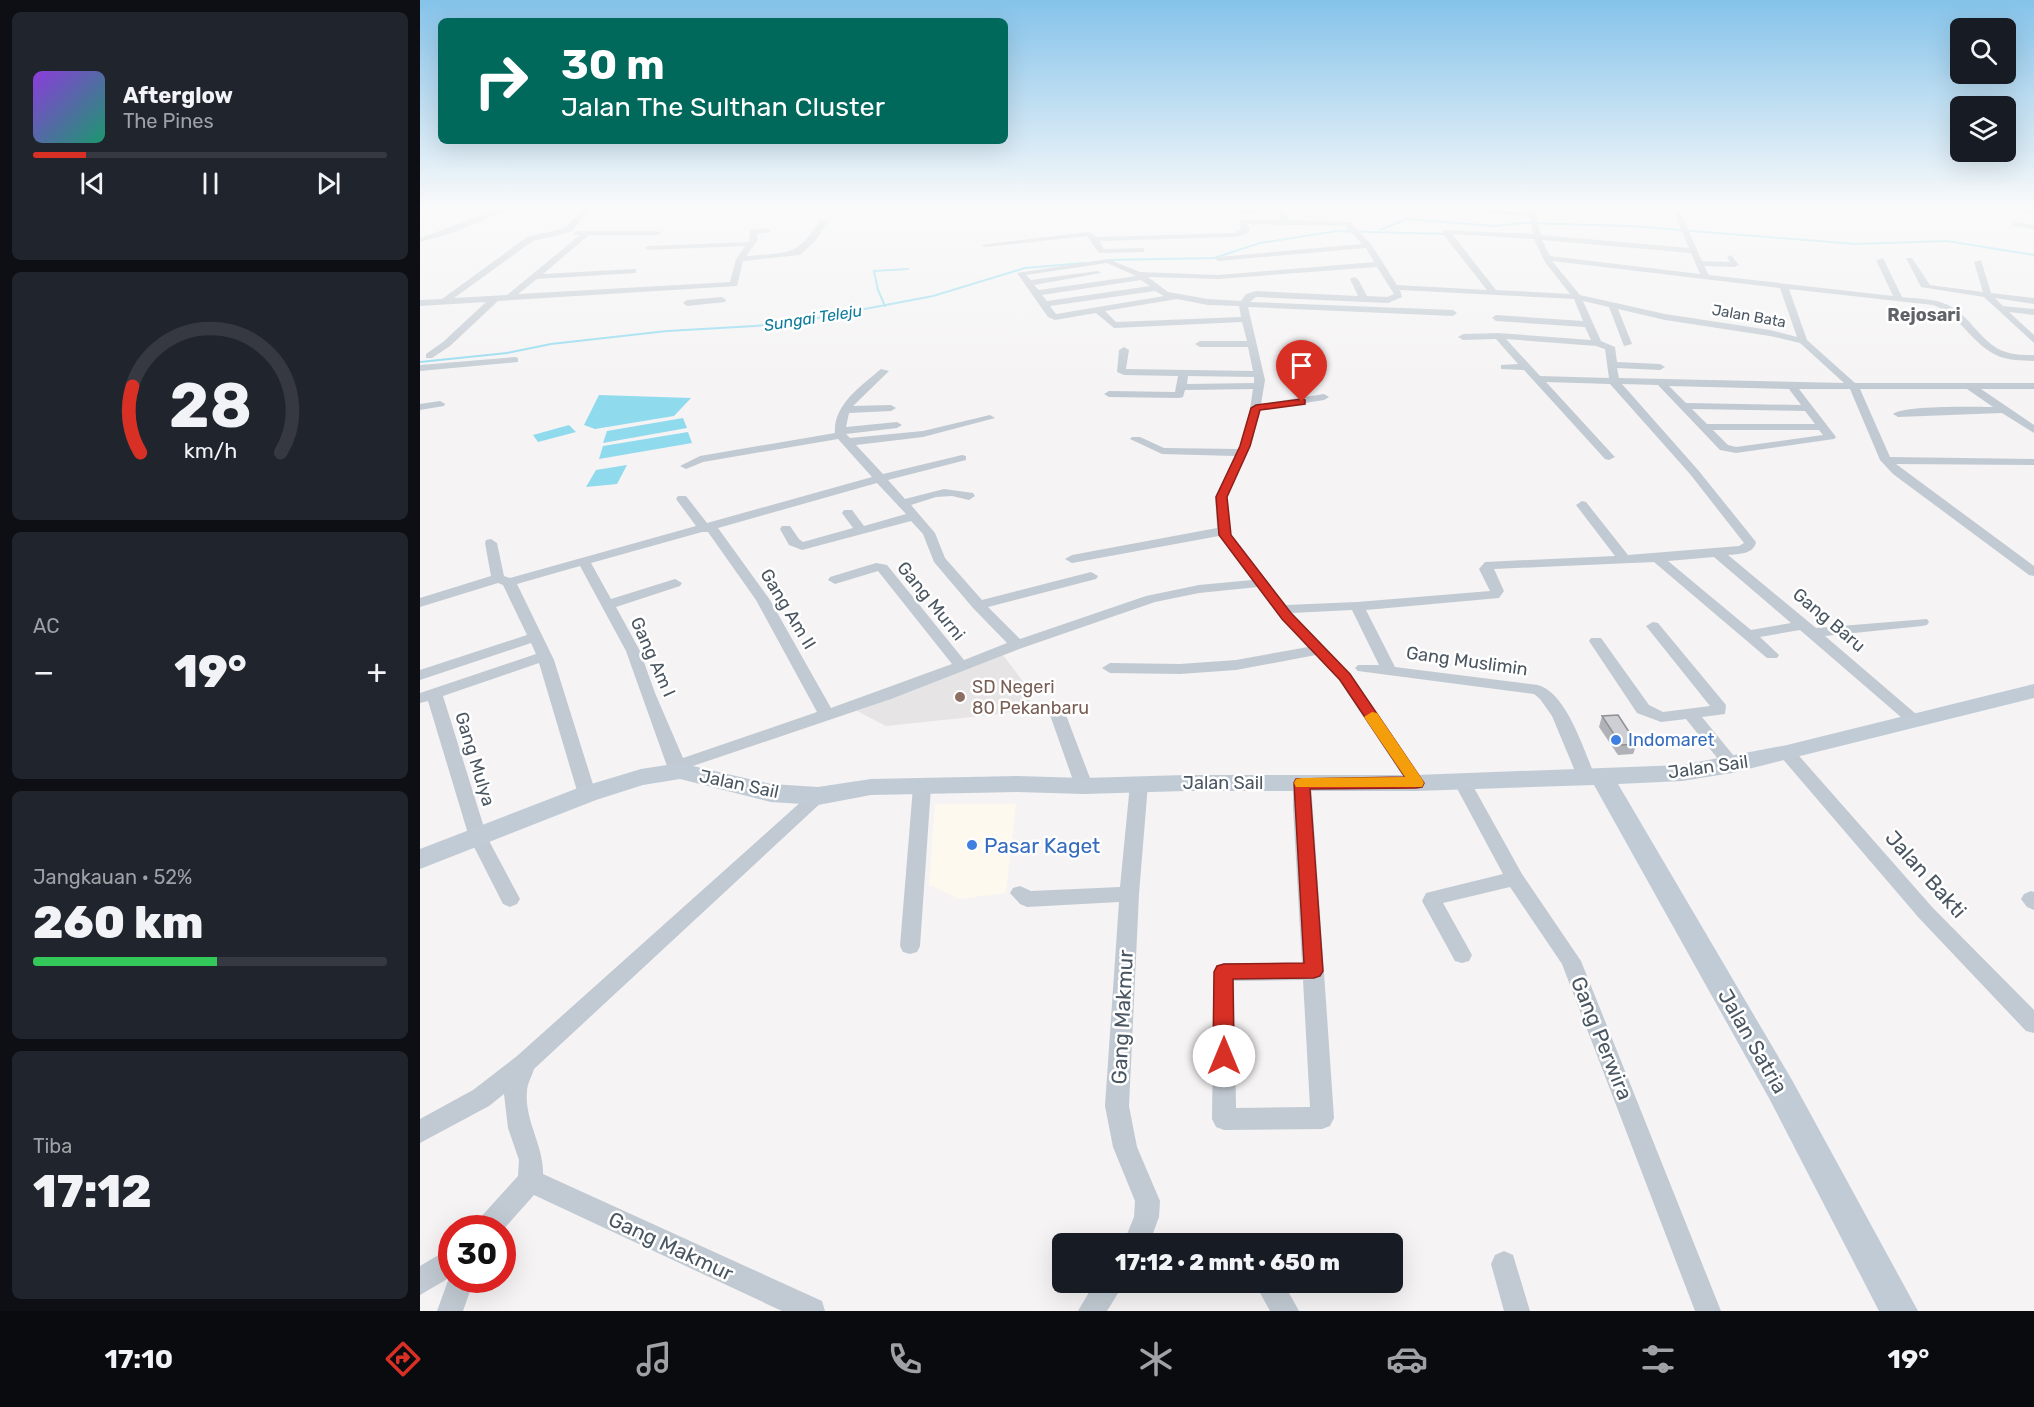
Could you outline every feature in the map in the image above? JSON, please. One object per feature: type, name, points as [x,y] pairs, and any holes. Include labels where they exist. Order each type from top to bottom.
[{"type":"street","points":[[445,301],[490,268]]},
{"type":"street","points":[[508,298],[543,268]]},
{"type":"street","points":[[532,277],[585,268]]},
{"type":"street","points":[[617,292],[634,268]]},
{"type":"street","points":[[420,303],[734,284],[738,268]]},
{"type":"street","points":[[1055,268],[1021,273],[1053,316],[1177,297]]},
{"type":"street","points":[[1125,268],[1141,276],[1165,294],[1177,297],[1243,305],[1453,313]]},
{"type":"street","points":[[1216,268],[1218,277]]},
{"type":"street","points":[[1036,293],[1141,276],[1218,277],[1328,268]]},
{"type":"street","points":[[1383,268],[1406,301],[1408,313]]},
{"type":"street","points":[[1474,268],[1493,292]]},
{"type":"street","points":[[1555,268],[1577,297],[1597,343]]},
{"type":"street","points":[[1625,268],[1783,285],[1946,306],[1995,351],[2008,356],[2034,358]]},
{"type":"street","points":[[1702,268],[1705,276]]},
{"type":"street","points":[[1884,268],[1899,299]]},
{"type":"street","points":[[1914,268],[1924,285],[2034,301]]},
{"type":"street","points":[[1980,268],[1988,295],[2034,340]]},
{"type":"street","points":[[1354,279],[1364,299]]},
{"type":"street","points":[[1783,285],[1793,307],[1803,341]]},
{"type":"street","points":[[683,287],[690,315]]},
{"type":"street","points":[[1045,304],[1156,288]]},
{"type":"street","name":"Jalan Bata","points":[[1243,305],[1249,296],[1256,294],[1304,291],[1388,300],[1397,291],[1493,292],[1577,297],[1665,317],[1770,333],[1803,341],[1854,387],[1886,460],[1897,472],[2030,567]]},
{"type":"street","points":[[429,356],[442,349],[476,313],[496,298]]},
{"type":"street","points":[[687,303],[722,300]]},
{"type":"street","points":[[1612,304],[1627,344]]},
{"type":"street","points":[[1243,305],[1259,380],[1256,408],[1242,453],[1221,497],[1224,531],[1281,609],[1317,650],[1345,677],[1416,783]]},
{"type":"street","points":[[2001,308],[2034,312]]},
{"type":"street","points":[[1097,309],[1114,325],[1246,319]]},
{"type":"street","points":[[1509,312],[1569,315],[1583,312]]},
{"type":"street","points":[[1496,318],[1588,324]]},
{"type":"street","points":[[2020,327],[2034,328]]},
{"type":"street","points":[[1498,336],[1576,424],[1609,457]]},
{"type":"street","points":[[1281,609],[1357,606],[1494,595],[1497,591],[1486,569],[1490,565],[1657,558],[1748,548],[1750,542],[1694,472],[1614,382],[1610,347],[1597,343],[1498,336],[1463,337]]},
{"type":"street","points":[[1200,344],[1253,344]]},
{"type":"street","points":[[1124,350],[1122,371],[1184,373],[1259,380]]},
{"type":"street","points":[[420,368],[515,360]]},
{"type":"street","points":[[1612,365],[1660,367]]},
{"type":"street","points":[[1504,367],[1527,367]]},
{"type":"street","points":[[884,371],[848,404],[838,425],[843,436],[928,533],[939,559],[978,605],[1017,645]]},
{"type":"street","points":[[1109,394],[1176,396],[1181,394],[1184,373]]},
{"type":"street","points":[[1538,379],[1662,384],[1854,387],[2034,386]]},
{"type":"street","points":[[1182,387],[1259,380]]},
{"type":"street","points":[[1662,384],[1724,448],[1736,450],[1830,437],[1820,427],[1791,386]]},
{"type":"street","points":[[1971,387],[2034,430]]},
{"type":"street","points":[[1256,408],[1324,397]]},
{"type":"street","points":[[420,407],[440,404]]},
{"type":"street","points":[[1684,406],[1807,408]]},
{"type":"street","points":[[845,411],[891,408]]},
{"type":"street","points":[[1898,414],[2005,410]]},
{"type":"street","points":[[843,436],[923,434],[990,418]]},
{"type":"street","points":[[686,466],[700,459],[897,425]]},
{"type":"street","points":[[1703,427],[1820,427]]},
{"type":"street","points":[[1136,439],[1162,451],[1242,453]]},
{"type":"street","points":[[420,603],[504,580],[584,562],[881,478],[962,458]]},
{"type":"street","points":[[1886,460],[2034,462]]},
{"type":"street","points":[[903,504],[942,492],[953,491],[969,496]]},
{"type":"street","name":"Gang Am II","points":[[682,499],[708,528],[763,600],[825,714]]},
{"type":"street","points":[[1582,505],[1624,559]]},
{"type":"street","points":[[848,513],[861,531]]},
{"type":"street","points":[[786,529],[794,542],[802,546],[914,516]]},
{"type":"street","points":[[1072,559],[1224,531]]},
{"type":"street","points":[[491,543],[504,580],[544,656],[587,794]]},
{"type":"street","name":"Gang Baru","points":[[1716,552],[1915,720]]},
{"type":"street","points":[[1657,558],[1772,655]]},
{"type":"street","name":"Gang Am I","points":[[584,562],[633,651],[678,768]]},
{"type":"street","name":"Gang Murni","points":[[835,580],[876,567],[882,568],[961,666]]},
{"type":"street","points":[[978,605],[1091,576]]},
{"type":"street","points":[[607,605],[675,583]]},
{"type":"street","points":[[678,768],[1151,599],[1199,589],[1260,583]]},
{"type":"street","points":[[1357,606],[1389,670]]},
{"type":"street","points":[[1747,635],[1922,622]]},
{"type":"street","points":[[1596,641],[1643,710],[1661,717],[1719,710],[1718,705],[1653,626]]},
{"type":"street","points":[[420,675],[535,637]]},
{"type":"street","points":[[1110,668],[1180,669],[1236,665],[1317,650]]},
{"type":"street","name":"Gang Mulya","points":[[510,899],[478,837],[427,695],[544,656]]},
{"type":"street","name":"Gang Muslimin","points":[[1363,668],[1538,690],[1545,693],[1593,776]]},
{"type":"street","name":"Jalan Sail","points":[[420,859],[587,794],[678,768],[771,793],[818,796],[871,787],[922,788],[1017,784],[1084,786],[1416,783],[1682,773],[1787,753],[2034,691]]},
{"type":"street","points":[[1691,714],[1732,765]]},
{"type":"street","points":[[1058,715],[1084,786]]},
{"type":"street","name":"Jalan Bakti","points":[[1787,753],[1926,913],[2034,1024]]},
{"type":"street","name":"Jalan Satria","points":[[1593,776],[1781,1090],[1899,1311]]},
{"type":"street","name":"Gang Perwira","points":[[1462,781],[1515,879],[1571,961],[1708,1311]]},
{"type":"street","points":[[1302,783],[1314,971],[1322,1119],[1224,1119],[1224,972],[1314,971]]},
{"type":"street","name":"Gang Makmur","points":[[1138,784],[1129,894],[1117,1106],[1120,1136],[1130,1161],[1144,1185],[1148,1208],[1141,1233]]},
{"type":"street","points":[[910,946],[922,788]]},
{"type":"street","points":[[420,1132],[481,1098],[525,1063],[818,796]]},
{"type":"street","points":[[1462,955],[1432,901],[1433,898],[1515,879]]},
{"type":"street","points":[[1020,893],[1028,899],[1129,894]]},
{"type":"street","points":[[500,1215],[530,1181],[531,1160],[520,1128],[515,1091],[525,1063]]},
{"type":"street","name":"Gang Makmur","points":[[530,1181],[812,1311]]},
{"type":"street","points":[[1504,1264],[1517,1311]]},
{"type":"street","points":[[420,1282],[438,1270]]},
{"type":"street","points":[[450,1311],[456,1293]]},
{"type":"street","points":[[1091,1311],[1104,1293]]},
{"type":"street","points":[[1274,1293],[1286,1311]]},
{"type":"shaded area","name":"SD Negeri 80 Pekanbaru","points":[[1003,655],[1028,688],[1031,707],[1000,714],[886,726],[857,711]]},
{"type":"shaded area","name":"Pasar Kaget","points":[[935,804],[1016,804],[1006,893],[960,899],[929,885]]},
{"type":"water","points":[[599,395],[691,398],[674,416],[595,429],[584,425]]},
{"type":"water","points":[[683,418],[687,428],[603,443],[607,431]]},
{"type":"water","points":[[569,425],[576,432],[538,442],[533,435]]},
{"type":"water","points":[[688,432],[692,443],[599,459],[603,446]]},
{"type":"water","points":[[627,465],[617,484],[586,487],[596,470]]},
{"type":"building","points":[[1618,715],[1637,744],[1621,745],[1602,716]]},
{"type":"waterway","name":"Sungai Teleju","points":[[885,305],[933,296],[1024,268]]},
{"type":"waterway","points":[[885,305],[878,290],[874,271],[908,269]]},
{"type":"waterway","name":"Sungai Teleju","points":[[420,362],[507,353],[551,344],[667,331],[755,326],[807,320],[885,305]]},
{"type":"slow traffic","points":[[1302,783],[1416,783],[1372,717]]},
{"type":"place","name":"SD Negeri 80 Pekanbaru","points":[[960,697]]},
{"type":"place","name":"Indomaret","points":[[1616,740]]},
{"type":"place","name":"Pasar Kaget","points":[[972,845]]},
{"type":"district","name":"Rejosari","points":[[1924,315]]},
{"type":"route","points":[[1224,1056],[1224,972],[1314,971],[1302,783],[1416,783],[1345,677],[1287,616],[1225,535],[1221,497],[1245,446],[1256,408],[1302,402]]}]
